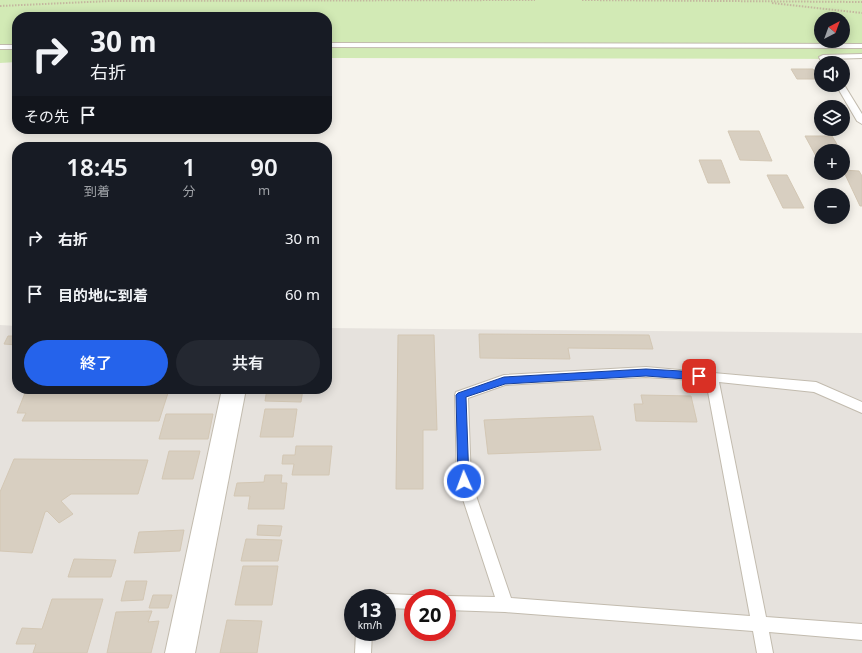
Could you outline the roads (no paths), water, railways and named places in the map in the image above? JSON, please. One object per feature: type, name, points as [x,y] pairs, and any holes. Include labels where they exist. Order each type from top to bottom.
[{"type":"street","points":[[180,653],[233,394]]},
{"type":"lane","points":[[332,45],[862,46]]},
{"type":"lane","points":[[0,47],[12,47]]},
{"type":"lane","points":[[850,56],[862,56]]},
{"type":"lane","points":[[844,92],[862,120]]},
{"type":"lane","points":[[506,605],[464,481],[461,395],[504,380],[646,372],[816,387],[862,408]]},
{"type":"lane","points":[[712,377],[765,653]]},
{"type":"lane","points":[[456,603],[506,605],[862,632]]},
{"type":"lane","points":[[363,653],[364,641]]}]
